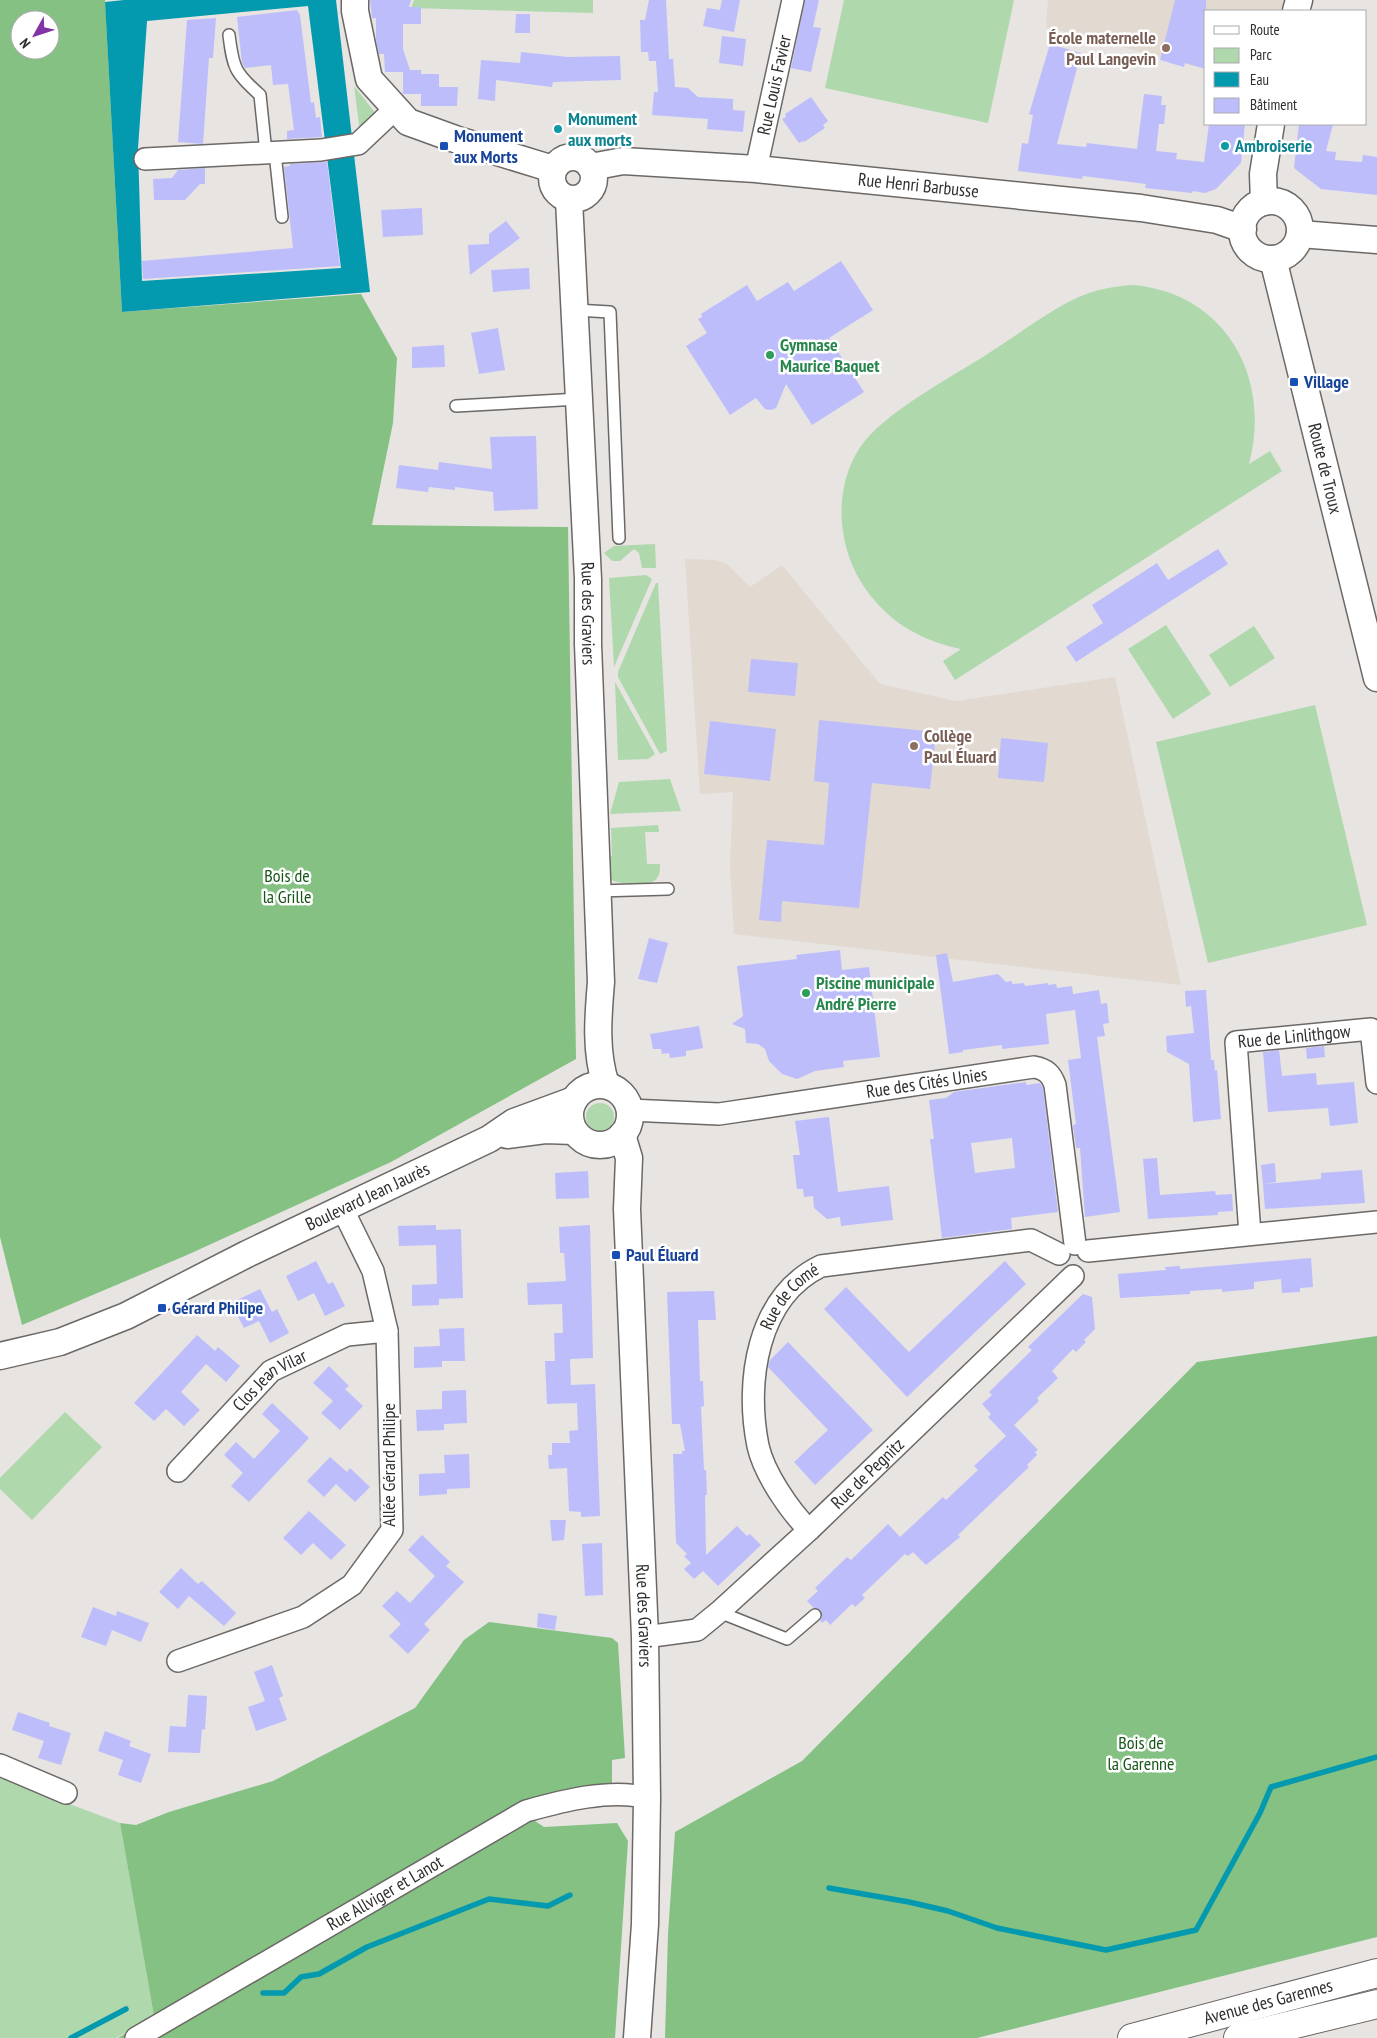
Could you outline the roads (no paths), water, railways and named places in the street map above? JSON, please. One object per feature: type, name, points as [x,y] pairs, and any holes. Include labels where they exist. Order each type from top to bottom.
[{"type":"main road","name":"Avenue des Garennes","points":[[1132,2038],[1377,1974]]},
{"type":"main road","name":"Avenue des Garennes","points":[[1238,2038],[1377,2004]]},
{"type":"street","points":[[355,0],[354,11],[369,79],[394,110],[408,122],[420,128],[554,169]]},
{"type":"street","name":"Rue Louis Favier","points":[[756,169],[793,0]]},
{"type":"street","points":[[145,159],[321,150],[358,144],[394,110]]},
{"type":"street","points":[[1264,202],[1263,174],[1271,125]]},
{"type":"street","points":[[575,157],[591,167],[594,180],[589,193],[583,198],[569,200],[563,198],[554,188],[552,182],[554,169],[562,159],[575,157]]},
{"type":"street","name":"Rue Henri Barbusse","points":[[591,167],[623,161],[756,169],[1141,208],[1217,220],[1243,229]]},
{"type":"street","name":"Rue des Graviers","points":[[569,200],[588,580],[588,644],[601,982],[598,1028],[601,1066],[587,1092]]},
{"type":"street","points":[[1264,202],[1277,202],[1292,210],[1300,226],[1300,234],[1291,251],[1273,259],[1265,258],[1252,251],[1244,237],[1243,229],[1248,213],[1264,202]]},
{"type":"street","points":[[1300,234],[1377,240]]},
{"type":"street","name":"Route de Troux","points":[[1273,259],[1377,678]]},
{"type":"street","name":"Rue de Linlithgow","points":[[1250,1234],[1236,1042],[1371,1029],[1377,1083]]},
{"type":"street","name":"Rue des Cités Unies","points":[[630,1110],[719,1114],[1040,1068],[1047,1071],[1055,1085],[1074,1250]]},
{"type":"street","points":[[617,1090],[625,1099],[630,1110],[628,1124],[622,1135],[610,1143],[596,1144],[584,1140],[574,1131],[570,1121],[570,1110],[587,1092],[617,1090]]},
{"type":"street","name":"Boulevard Jean Jaurès","points":[[0,1356],[60,1342],[92,1328],[174,1272],[247,1254],[344,1210],[489,1139],[514,1122],[587,1092]]},
{"type":"street","name":"Boulevard Jean Jaurès","points":[[489,1139],[545,1130],[574,1131]]},
{"type":"street","name":"Rue des Graviers","points":[[622,1135],[629,1158],[627,1209],[645,1637],[646,1924],[639,2034]]},
{"type":"street","name":"Rue des Graviers","points":[[596,1144],[610,1163],[618,1179],[627,1209]]},
{"type":"street","name":"Allée Gérard Philipe","points":[[178,1661],[303,1618],[352,1585],[392,1530],[387,1331],[373,1271],[344,1210]]},
{"type":"street","points":[[1073,1276],[1060,1269],[1058,1264],[1074,1250],[1377,1222]]},
{"type":"street","name":"Rue de Comé","points":[[809,1530],[795,1516],[772,1477],[759,1448],[754,1412],[757,1352],[772,1314],[797,1280],[821,1266],[1030,1240],[1074,1250]]},
{"type":"street","name":"Rue de Pegnitz","points":[[645,1637],[697,1630],[719,1612],[809,1530],[1073,1276],[1082,1274],[1089,1266],[1074,1250]]},
{"type":"street","name":"Clos Jean Vilar","points":[[178,1471],[271,1370],[347,1334],[387,1331]]},
{"type":"street","points":[[0,1765],[66,1793]]},
{"type":"street","name":"Rue Allviger et Lanot","points":[[136,2038],[526,1811],[560,1802],[629,1793],[647,1798]]},
{"type":"lane","points":[[229,35],[232,64],[244,80],[260,95],[282,217]]},
{"type":"lane","points":[[574,310],[610,312],[619,538]]},
{"type":"lane","points":[[456,406],[580,400]]},
{"type":"lane","points":[[598,891],[668,889]]},
{"type":"lane","points":[[719,1612],[787,1639],[815,1615]]},
{"type":"water","points":[[124,0],[336,0],[370,292],[122,312],[105,2]],"holes":[[[308,6],[341,268],[142,281],[138,148],[147,21]]]},
{"type":"waterway","points":[[829,1888],[909,1902],[948,1911],[997,1928],[1106,1950],[1196,1930],[1260,1813],[1271,1787],[1377,1757]]},
{"type":"waterway","points":[[263,1993],[284,1993],[301,1977],[319,1974],[367,1947],[489,1899],[548,1906],[570,1895]]},
{"type":"waterway","points":[[71,2038],[126,2009]]},
{"type":"place","name":"École maternelle Paul Langevin","points":[[1166,48]]},
{"type":"place","name":"Monument aux morts","points":[[558,129]]},
{"type":"place","name":"Monument aux Morts","points":[[444,146]]},
{"type":"place","name":"Ambroiserie","points":[[1225,146]]},
{"type":"place","name":"Gymnase Maurice Baquet","points":[[770,355]]},
{"type":"place","name":"Village","points":[[1294,382]]},
{"type":"place","name":"Collège Paul Éluard","points":[[914,746]]},
{"type":"place","name":"Piscine municipale André Pierre","points":[[806,993]]},
{"type":"place","name":"Paul Éluard","points":[[616,1255]]},
{"type":"place","name":"Gérard Philipe","points":[[162,1308]]},
{"type":"park label","name":"Bois de la Grille","points":[[287,886]]},
{"type":"park label","name":"Bois de la Garenne","points":[[1141,1754]]}]
